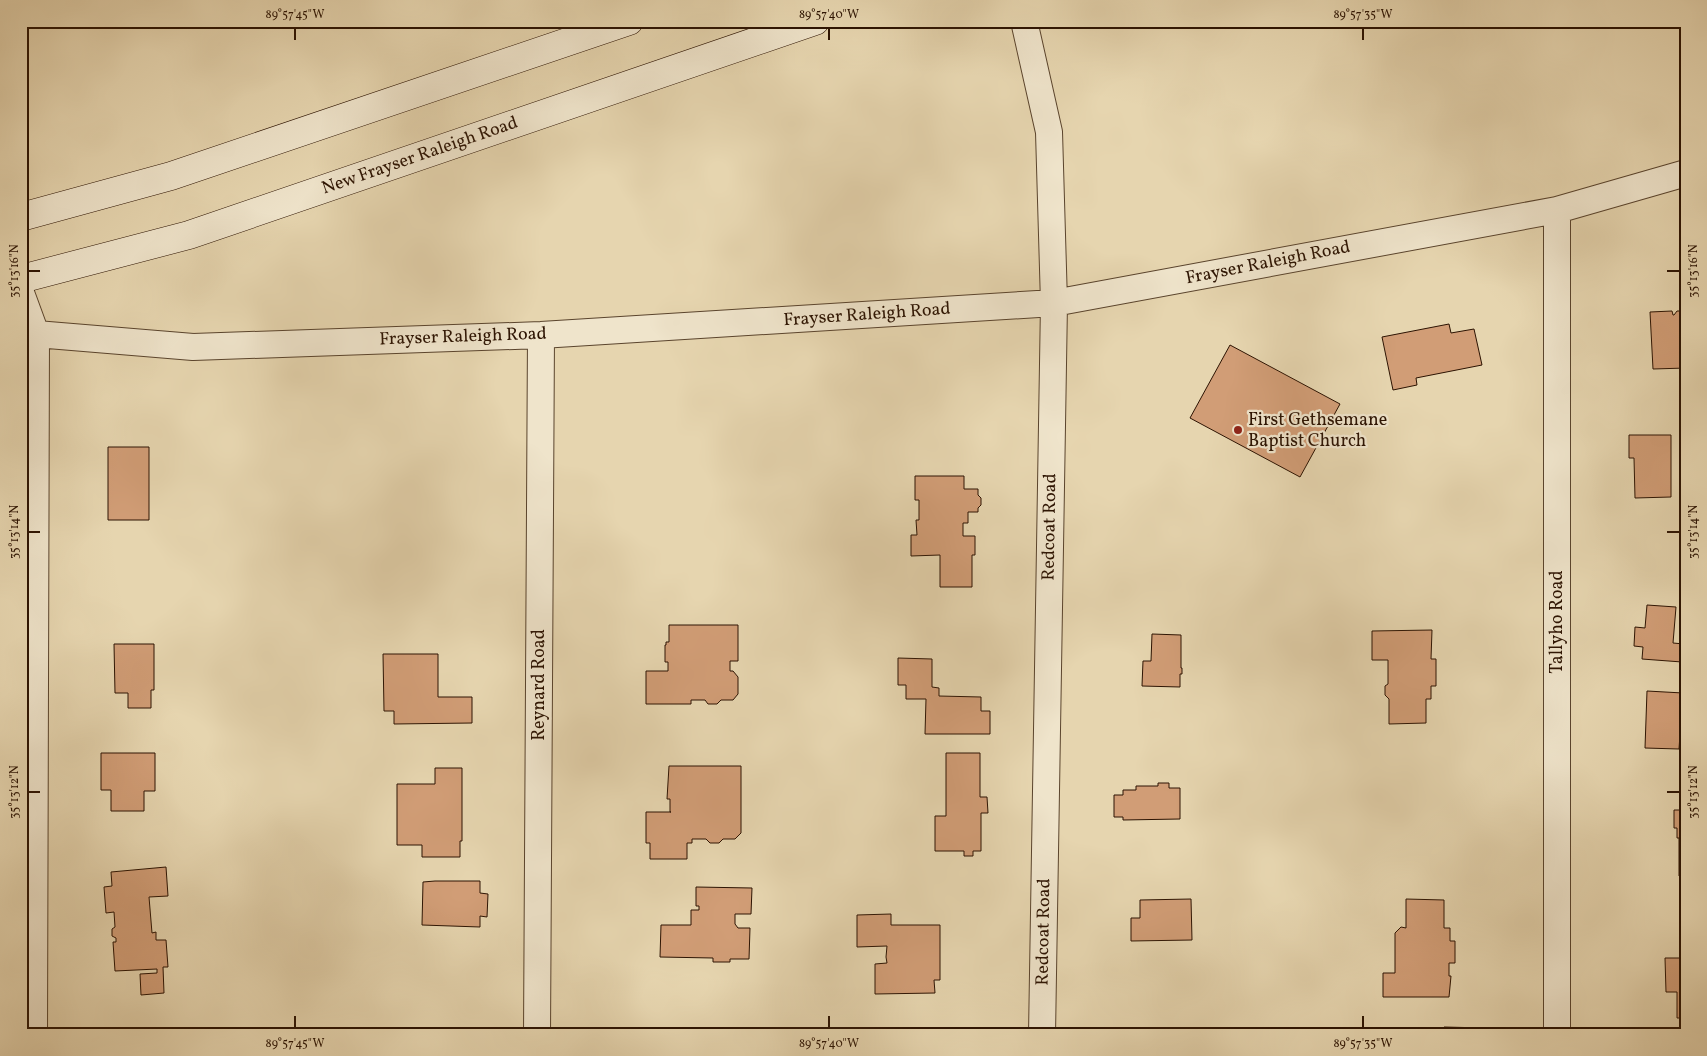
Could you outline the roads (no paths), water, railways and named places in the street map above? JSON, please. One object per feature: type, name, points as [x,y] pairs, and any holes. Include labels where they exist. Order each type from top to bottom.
[{"type":"main road","points":[[21,217],[171,176],[629,21]]},
{"type":"main road","name":"New Frayser Raleigh Road","points":[[21,279],[189,235],[815,21]]},
{"type":"street","name":"Redcoat Road","points":[[1024,21],[1049,132],[1054,303],[1042,1035]]},
{"type":"street","name":"Frayser Raleigh Road","points":[[36,334],[193,346],[541,335],[1054,303],[1557,210],[1686,173]]},
{"type":"street","name":"Tallyho Road","points":[[1557,210],[1558,1035]]},
{"type":"street","points":[[21,292],[36,334],[34,1035]]},
{"type":"street","name":"Reynard Road","points":[[537,1035],[541,335]]},
{"type":"place","name":"First Gethsemane Baptist Church","points":[[1238,430]]}]
